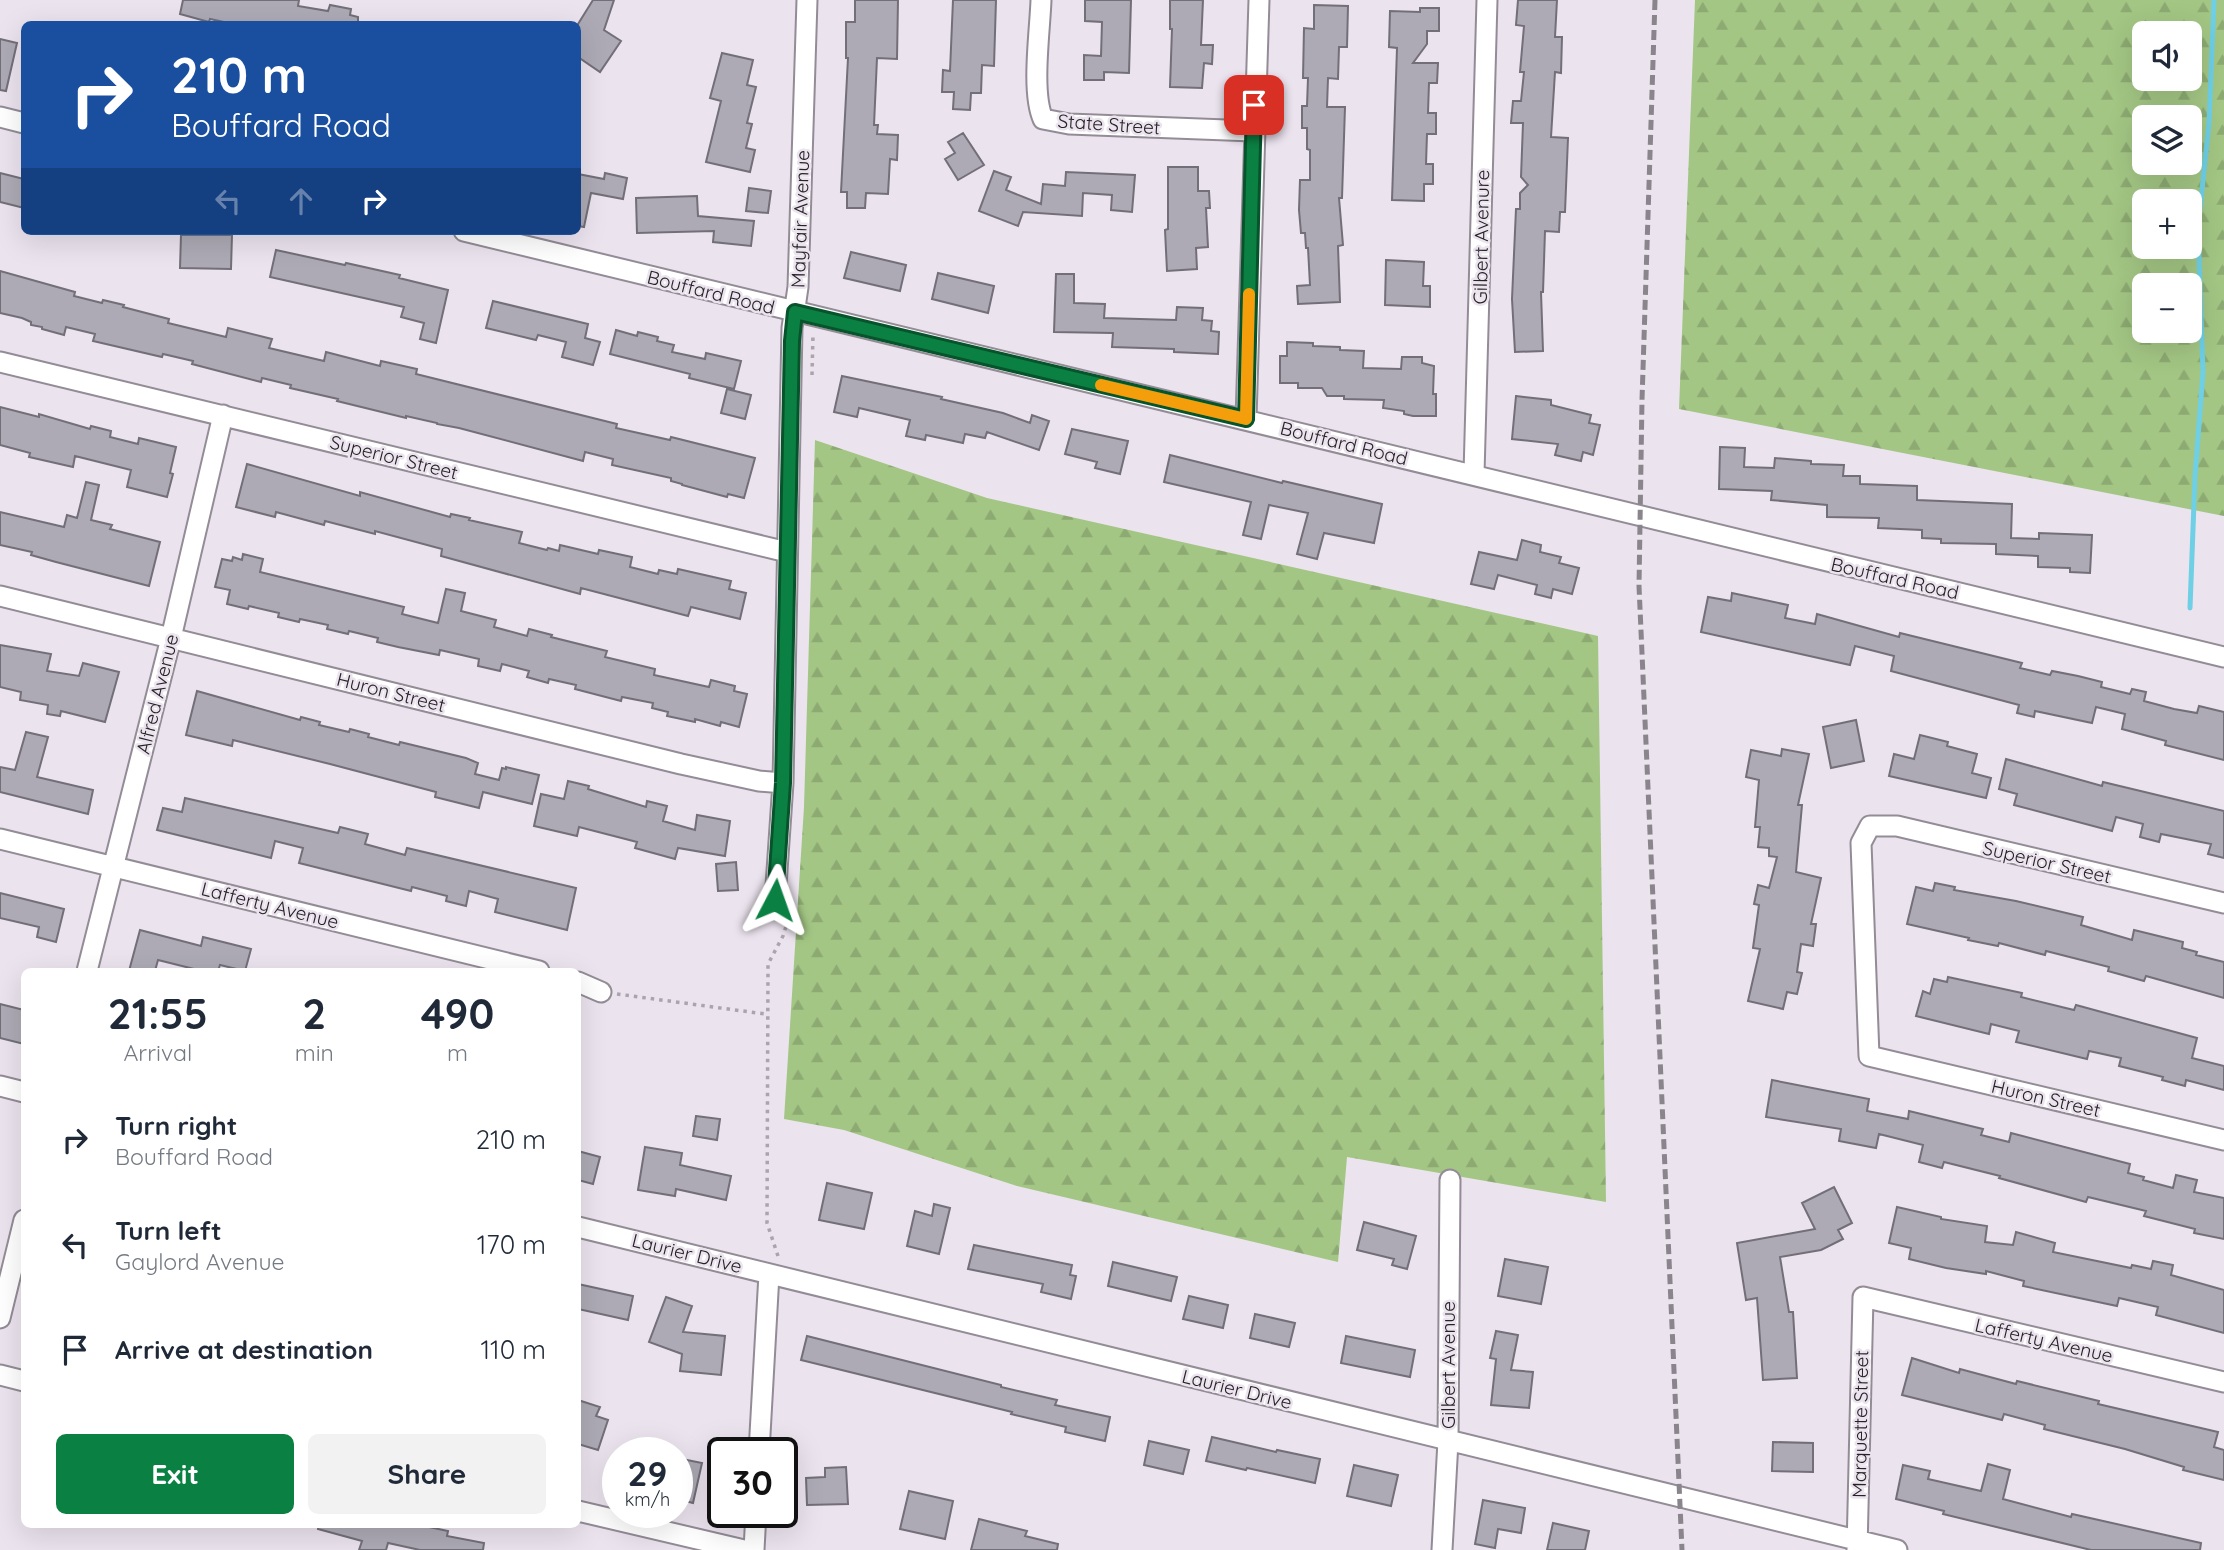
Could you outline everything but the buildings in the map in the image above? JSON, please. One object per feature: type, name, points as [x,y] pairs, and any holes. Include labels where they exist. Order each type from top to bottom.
[{"type":"street","name":"Mayfair Avenue","points":[[775,900],[783,783],[792,341],[799,287],[807,0]]},
{"type":"street","name":"State Street","points":[[1041,0],[1038,90],[1039,109],[1043,119],[1069,124],[1253,131]]},
{"type":"street","points":[[1246,419],[1259,0]]},
{"type":"street","name":"Gilbert Avenure","points":[[1474,474],[1487,0]]},
{"type":"street","points":[[0,117],[21,122]]},
{"type":"street","name":"Bouffard Road","points":[[480,235],[2224,657]]},
{"type":"street","name":"Superior Street","points":[[0,362],[787,552]]},
{"type":"street","name":"Alfred Avenue","points":[[88,968],[171,638],[223,415]]},
{"type":"street","name":"Huron Street","points":[[0,596],[681,764],[759,781],[783,783]]},
{"type":"street","name":"Superior Street","points":[[1869,1056],[1861,843],[1870,826],[1897,826],[2224,903]]},
{"type":"street","name":"Lafferty Avenue","points":[[0,839],[527,968]]},
{"type":"street","points":[[581,983],[601,992]]},
{"type":"street","name":"Huron Street","points":[[1869,1056],[2224,1140]]},
{"type":"street","points":[[0,1086],[21,1091]]},
{"type":"street","name":"Gilbert Avenue","points":[[1442,1550],[1448,1441],[1450,1180]]},
{"type":"street","name":"Laurier Drive","points":[[581,1228],[1448,1441],[1857,1545],[1897,1550]]},
{"type":"street","points":[[0,1318],[21,1232]]},
{"type":"street","points":[[760,1437],[769,1274]]},
{"type":"street","name":"Lafferty Avenue","points":[[1863,1297],[2224,1382]]},
{"type":"street","name":"Marquette Street","points":[[1857,1545],[1863,1297]]},
{"type":"street","points":[[0,1375],[21,1380]]},
{"type":"street","points":[[581,1512],[744,1550]]},
{"type":"street","points":[[754,1550],[755,1528]]},
{"type":"path","points":[[768,964],[767,1223],[777,1248]]},
{"type":"path","points":[[601,992],[766,1014]]},
{"type":"green space","points":[[1695,0],[2224,0],[2224,516],[1679,409]]},
{"type":"green space","points":[[815,440],[987,498],[1598,636],[1606,1202],[1347,1157],[1338,1262],[1017,1186],[844,1130],[784,1119],[804,807]]},
{"type":"waterway","points":[[2190,608],[2195,476],[2203,372],[2198,228],[2209,123],[2214,0]]},
{"type":"railway","points":[[1655,0],[1639,586],[1682,1550]]},
{"type":"slow traffic","points":[[1101,385],[1246,419],[1249,294]]},
{"type":"route","points":[[775,900],[783,783],[792,328],[795,312],[1246,419],[1254,105]]}]
